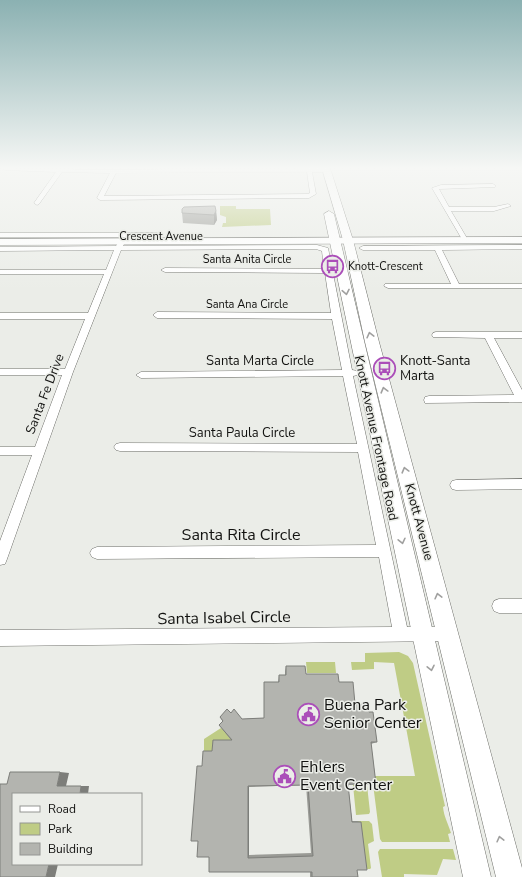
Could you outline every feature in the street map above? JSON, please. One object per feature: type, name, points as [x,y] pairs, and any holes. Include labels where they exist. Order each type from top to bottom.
[{"type":"main road","name":"Knott Avenue","points":[[327,209],[424,634],[477,877]]},
{"type":"main road","name":"Knott Avenue","points":[[334,209],[335,242]]},
{"type":"main road","name":"Knott Avenue","points":[[364,373],[424,634],[510,877]]},
{"type":"street","points":[[447,209],[494,209]]},
{"type":"street","points":[[447,209],[465,240]]},
{"type":"street","points":[[0,235],[157,234]]},
{"type":"street","name":"Crescent Avenue","points":[[0,249],[120,245],[522,240]]},
{"type":"street","name":"Crescent Avenue","points":[[0,242],[120,245],[335,242]]},
{"type":"street","name":"Knott Avenue Frontage Road","points":[[335,242],[325,250],[336,316],[364,373],[364,448],[385,551],[424,634]]},
{"type":"street","name":"Santa Fe Drive","points":[[0,557],[68,372],[120,245]]},
{"type":"street","points":[[437,247],[456,286]]},
{"type":"street","points":[[363,248],[522,247]]},
{"type":"street","name":"Santa Anita Circle","points":[[164,270],[329,270]]},
{"type":"street","points":[[0,272],[110,272]]},
{"type":"street","points":[[388,286],[522,286]]},
{"type":"street","name":"Santa Ana Circle","points":[[157,315],[336,316]]},
{"type":"street","points":[[0,316],[91,316]]},
{"type":"street","points":[[436,335],[522,335]]},
{"type":"street","points":[[429,400],[522,398],[488,335]]},
{"type":"street","points":[[0,372],[68,372]]},
{"type":"street","name":"Santa Marta Circle","points":[[141,375],[364,373]]},
{"type":"street","name":"Santa Paula Circle","points":[[120,447],[364,448]]},
{"type":"street","points":[[0,451],[39,451]]},
{"type":"street","points":[[456,485],[522,484]]},
{"type":"street","name":"Santa Rita Circle","points":[[97,553],[385,551]]},
{"type":"street","points":[[499,606],[522,606]]},
{"type":"street","name":"Santa Isabel Circle","points":[[0,638],[424,634]]},
{"type":"green space","points":[[220,209],[270,209],[271,225],[222,227],[223,223],[226,223],[226,217],[220,215]]},
{"type":"green space","points":[[399,652],[408,656],[413,663],[445,806],[443,807],[445,817],[451,833],[448,834],[450,842],[382,842],[380,839],[372,776],[415,776],[394,663],[374,662],[374,669],[352,670],[351,662],[365,662],[365,653]]},
{"type":"green space","points":[[306,662],[335,662],[336,673],[307,673]]},
{"type":"green space","points":[[221,728],[236,737],[215,753],[204,753],[204,739]]},
{"type":"green space","points":[[353,785],[367,785],[369,814],[356,815]]},
{"type":"green space","points":[[357,821],[369,821],[372,824],[374,841],[368,844],[370,869],[353,869],[362,866]]},
{"type":"green space","points":[[380,849],[453,849],[456,860],[443,859],[437,875],[404,874],[404,877],[382,877],[378,852]]},
{"type":"building","points":[[182,209],[216,209],[216,211],[214,215],[182,213]]},
{"type":"building","name":"Ehlers Event Center","points":[[286,666],[305,666],[306,674],[338,674],[339,682],[353,682],[355,704],[368,704],[369,712],[373,712],[377,742],[371,742],[376,784],[348,784],[352,822],[361,822],[367,870],[357,870],[358,877],[312,877],[312,872],[209,872],[209,857],[197,857],[198,841],[191,841],[197,766],[202,766],[203,751],[212,751],[213,740],[232,740],[219,725],[223,721],[220,717],[227,709],[231,713],[234,709],[242,719],[264,718],[264,682],[279,682],[279,675],[286,675]],"holes":[[[308,785],[313,856],[248,858],[248,786]]]},
{"type":"building","points":[[10,772],[60,772],[57,786],[81,786],[80,793],[12,793],[12,865],[49,865],[46,877],[0,877],[0,784],[7,784]]},
{"type":"place","name":"Knott-Crescent","points":[[332,266]]},
{"type":"place","name":"Knott-Santa Marta","points":[[384,368]]},
{"type":"place","name":"Buena Park Senior Center","points":[[308,714]]},
{"type":"place","name":"Ehlers Event Center","points":[[284,776]]}]
